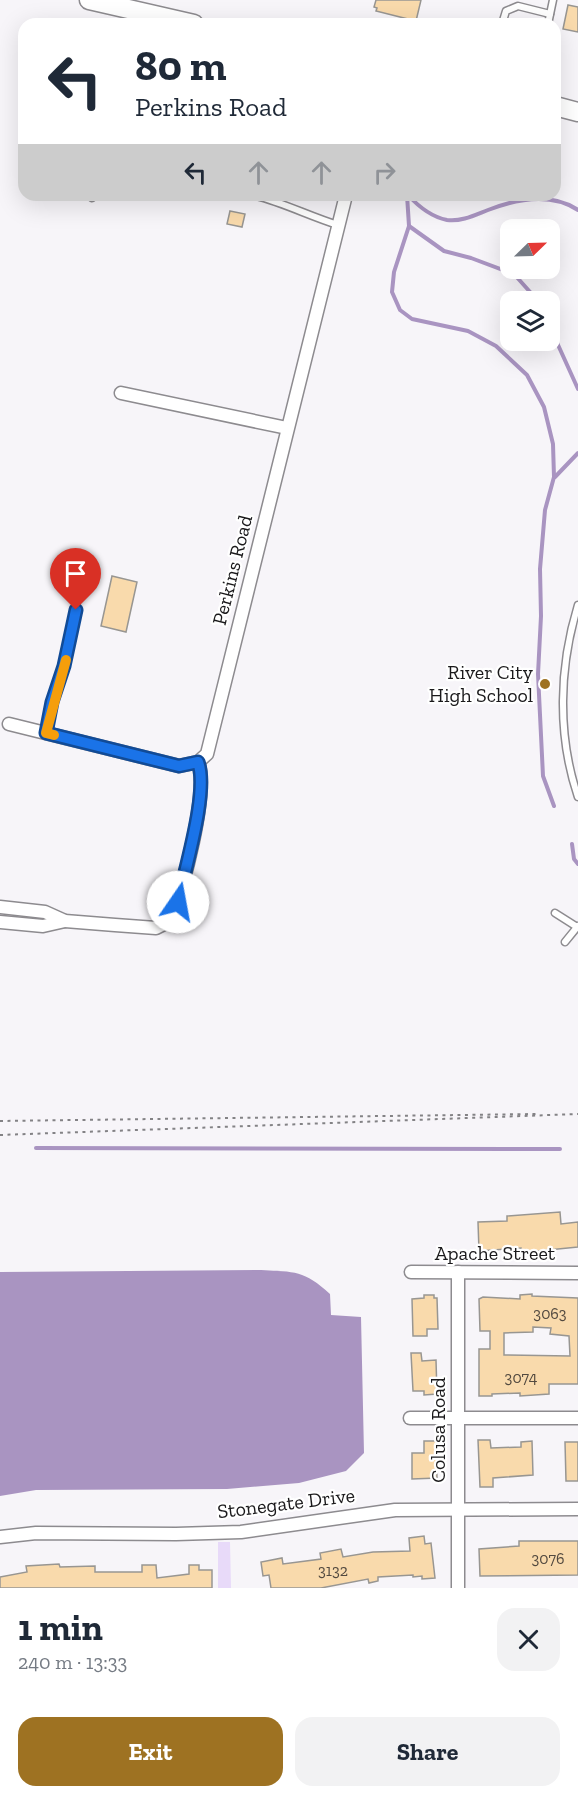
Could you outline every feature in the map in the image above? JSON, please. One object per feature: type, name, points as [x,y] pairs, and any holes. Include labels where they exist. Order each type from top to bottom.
[{"type":"main road","points":[[89,0],[143,18]]},
{"type":"main road","points":[[561,108],[578,112]]},
{"type":"street","name":"Perkins Road","points":[[198,762],[207,754],[345,201]]},
{"type":"street","points":[[121,393],[287,428]]},
{"type":"street","points":[[0,922],[43,926],[65,921],[156,928],[170,921],[178,902],[198,806],[201,771],[198,762],[179,766],[9,724]]},
{"type":"street","points":[[0,907],[45,912],[65,921]]},
{"type":"street","name":"Apache Street","points":[[411,1272],[578,1273]]},
{"type":"street","name":"Colusa Road","points":[[458,1272],[458,1588]]},
{"type":"street","points":[[410,1418],[578,1418]]},
{"type":"street","name":"Stonegate Drive","points":[[0,1537],[36,1533],[241,1532],[294,1526],[351,1514],[395,1510],[578,1509]]},
{"type":"lane","points":[[549,18],[553,0]]},
{"type":"lane","points":[[504,18],[506,11],[518,6],[550,14]]},
{"type":"lane","points":[[278,201],[307,215],[339,225]]},
{"type":"lane","points":[[578,605],[568,643],[563,702],[566,747],[578,797]]},
{"type":"lane","points":[[46,733],[76,610]]},
{"type":"lane","points":[[555,913],[578,926],[565,942]]},
{"type":"path","points":[[0,1121],[578,1114]]},
{"type":"path","points":[[0,1135],[578,1114]]},
{"type":"shaded area","points":[[261,1270],[291,1272],[306,1276],[330,1294],[331,1315],[361,1317],[364,1453],[346,1471],[299,1483],[227,1489],[36,1490],[0,1496],[0,1272]]},
{"type":"shaded area","points":[[218,1542],[230,1542],[231,1588],[218,1588]]},
{"type":"building","points":[[376,0],[421,0],[417,18],[404,18],[376,11],[377,8],[374,7]]},
{"type":"building","points":[[568,5],[578,7],[578,32],[563,29]]},
{"type":"building","points":[[230,211],[245,214],[242,227],[227,224]]},
{"type":"building","points":[[112,576],[137,582],[126,632],[101,626]]},
{"type":"building","points":[[560,1212],[561,1224],[578,1222],[578,1247],[538,1251],[521,1251],[521,1248],[479,1251],[478,1222],[507,1221],[507,1216]]},
{"type":"building","points":[[424,1295],[434,1295],[434,1298],[437,1298],[438,1329],[427,1329],[427,1336],[413,1336],[412,1299],[424,1298]]},
{"type":"building","points":[[520,1295],[578,1298],[578,1384],[549,1384],[549,1394],[520,1396],[520,1393],[479,1396],[479,1349],[490,1349],[490,1331],[480,1331],[479,1299],[483,1297],[520,1299]],"holes":[[[533,1327],[551,1328],[550,1334],[569,1336],[570,1356],[504,1355],[504,1333],[533,1332]]]},
{"type":"building","points":[[411,1353],[421,1353],[422,1361],[436,1360],[437,1394],[424,1395],[424,1391],[413,1391]]},
{"type":"building","points":[[478,1440],[490,1440],[491,1448],[521,1447],[521,1442],[532,1441],[533,1475],[493,1478],[493,1487],[480,1487]]},
{"type":"building","points":[[424,1441],[436,1441],[437,1478],[412,1479],[412,1453],[424,1453]]},
{"type":"building","points":[[565,1442],[578,1442],[578,1481],[566,1481]]},
{"type":"building","points":[[424,1536],[425,1544],[431,1543],[435,1578],[422,1579],[422,1576],[413,1577],[413,1575],[378,1577],[378,1581],[369,1583],[368,1579],[321,1588],[271,1588],[269,1575],[263,1576],[261,1562],[282,1558],[283,1564],[321,1559],[320,1553],[341,1549],[343,1557],[373,1552],[410,1551],[409,1538]]},
{"type":"building","points":[[519,1541],[578,1541],[578,1575],[480,1576],[479,1549],[519,1546]]},
{"type":"building","points":[[59,1564],[60,1567],[95,1566],[95,1572],[142,1572],[142,1565],[156,1565],[157,1578],[189,1574],[189,1565],[199,1565],[199,1570],[212,1570],[212,1588],[0,1588],[0,1577],[27,1572],[26,1566]]},
{"type":"waterway","points":[[407,201],[409,226],[394,272],[392,292],[400,310],[412,319],[468,331],[496,346],[527,375],[544,407],[553,444],[554,477],[545,510],[540,569],[541,616],[538,674],[543,776],[554,806]]},
{"type":"waterway","points":[[414,201],[436,216],[447,220],[463,219],[518,201]]},
{"type":"waterway","points":[[556,201],[578,210]]},
{"type":"waterway","points":[[409,226],[444,251],[514,274],[529,291]]},
{"type":"waterway","points":[[560,349],[578,389]]},
{"type":"waterway","points":[[555,477],[578,453]]},
{"type":"waterway","points":[[572,844],[574,859],[578,864]]},
{"type":"waterway","points":[[36,1148],[560,1149]]},
{"type":"slow traffic","points":[[54,735],[46,733],[52,702],[66,660]]},
{"type":"place","name":"River City High School","points":[[545,684]]},
{"type":"route","points":[[76,610],[46,733],[179,766],[198,762],[201,771],[198,806],[178,902]]}]
